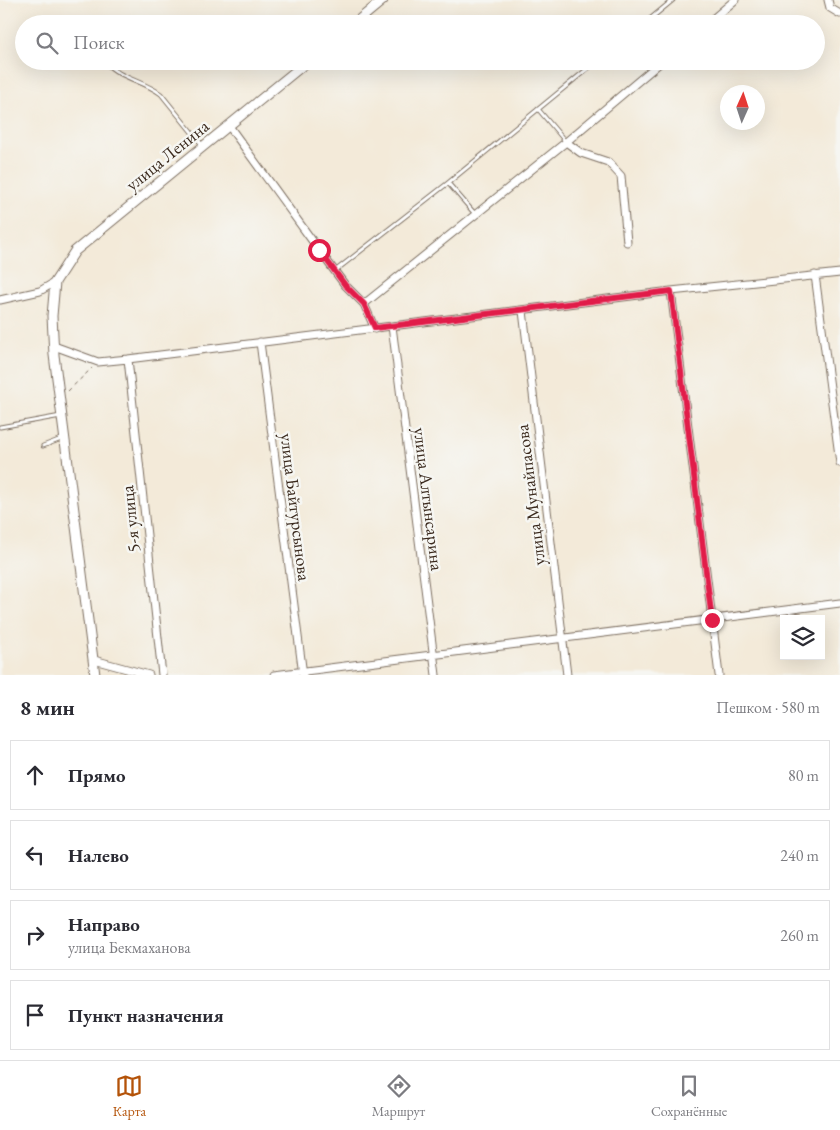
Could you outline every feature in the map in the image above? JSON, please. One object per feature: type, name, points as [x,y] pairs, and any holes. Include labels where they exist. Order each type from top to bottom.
[{"type":"street","points":[[365,15],[383,0]]},
{"type":"street","points":[[718,15],[735,0]]},
{"type":"street","points":[[828,0],[830,8],[840,14]]},
{"type":"street","name":"улица Ленина","points":[[55,282],[75,251],[297,70]]},
{"type":"street","points":[[364,304],[566,142],[651,70]]},
{"type":"street","points":[[229,126],[334,271],[364,304],[375,328]]},
{"type":"street","points":[[566,142],[581,153],[608,162],[620,176],[627,242]]},
{"type":"street","points":[[54,346],[98,362],[523,311],[671,291],[840,273]]},
{"type":"street","points":[[815,276],[840,463]]},
{"type":"street","points":[[0,300],[40,291],[55,282]]},
{"type":"street","points":[[55,282],[52,316],[61,416],[95,675]]},
{"type":"street","points":[[671,291],[719,675]]},
{"type":"street","name":"улица Мунайпасова","points":[[523,311],[567,675]]},
{"type":"street","name":"улица Алтынсарина","points":[[392,326],[436,675]]},
{"type":"street","name":"улица Байтурсынова","points":[[260,342],[303,674]]},
{"type":"street","name":"5-я улица","points":[[128,359],[162,675]]},
{"type":"street","points":[[274,675],[303,674],[434,655],[840,603]]},
{"type":"street","points":[[94,660],[149,675]]},
{"type":"lane","points":[[655,15],[673,0]]},
{"type":"lane","points":[[114,70],[120,76],[152,88],[161,94],[204,146]]},
{"type":"lane","points":[[334,271],[448,183],[586,70]]},
{"type":"lane","points":[[538,110],[566,142]]},
{"type":"lane","points":[[448,183],[475,214]]},
{"type":"lane","points":[[0,427],[61,416]]},
{"type":"lane","points":[[44,446],[64,438]]},
{"type":"path","points":[[60,400],[98,362]]},
{"type":"route","points":[[319,250],[345,285],[364,304],[375,328],[671,291],[712,620]]}]
